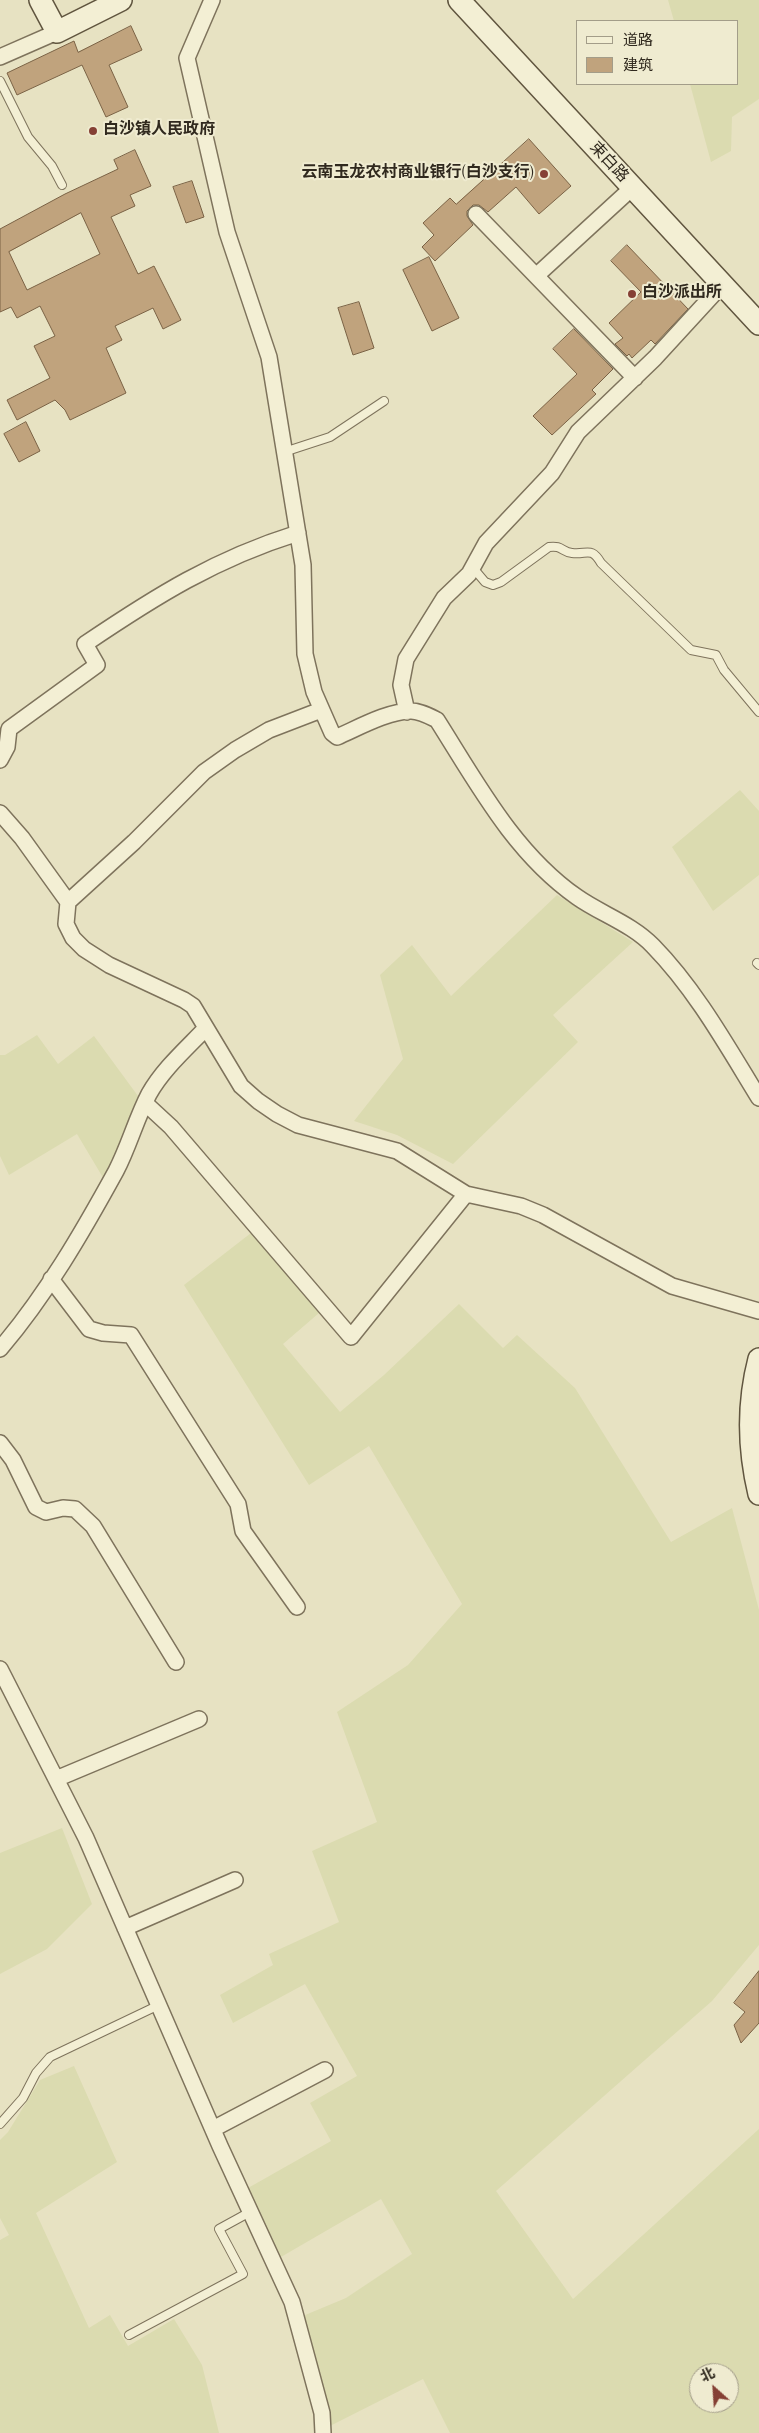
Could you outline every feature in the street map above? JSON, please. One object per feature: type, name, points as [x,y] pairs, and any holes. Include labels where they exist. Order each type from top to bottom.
[{"type":"main road","points":[[40,0],[57,32],[121,0]]},
{"type":"main road","name":"束白路","points":[[459,0],[759,324]]},
{"type":"main road","points":[[759,1358],[751,1396],[749,1417],[752,1464],[759,1494]]},
{"type":"street","points":[[212,0],[187,58],[226,232],[269,357],[298,533],[304,584],[305,654],[314,692],[332,733],[337,737],[381,718],[407,712],[425,714],[437,720],[500,818],[556,879],[577,897],[618,920],[652,945],[700,1004],[759,1098]]},
{"type":"street","points":[[0,57],[57,32]]},
{"type":"street","points":[[536,276],[632,188]]},
{"type":"street","points":[[476,214],[634,378]]},
{"type":"street","points":[[407,712],[401,685],[406,659],[444,598],[474,569],[486,543],[552,473],[578,432],[634,378],[722,285]]},
{"type":"street","points":[[0,760],[7,747],[8,728],[97,665],[84,644],[154,597],[202,570],[271,541],[298,533]]},
{"type":"street","points":[[68,902],[134,842],[204,772],[235,750],[270,730],[321,710]]},
{"type":"street","points":[[0,813],[22,838],[68,902],[66,924],[73,938],[84,949],[109,965],[193,1006],[241,1086],[277,1114],[298,1125],[397,1151],[466,1194],[521,1206],[542,1215],[672,1286],[759,1311]]},
{"type":"street","points":[[0,1350],[17,1329],[51,1279],[95,1208],[121,1160],[145,1103],[160,1077],[206,1028]]},
{"type":"street","points":[[145,1103],[172,1127],[351,1337],[466,1194]]},
{"type":"street","points":[[51,1279],[89,1330],[130,1335],[238,1504],[243,1531],[297,1607]]},
{"type":"street","points":[[0,1443],[13,1460],[36,1507],[46,1512],[63,1508],[75,1509],[93,1526],[176,1662]]},
{"type":"street","points":[[0,1669],[86,1838],[213,2129],[292,2302],[318,2396],[323,2433]]},
{"type":"street","points":[[56,1779],[199,1719]]},
{"type":"street","points":[[125,1928],[235,1880]]},
{"type":"street","points":[[213,2129],[325,2070]]},
{"type":"lane","points":[[0,81],[28,137],[52,166],[62,185]]},
{"type":"lane","points":[[284,452],[330,437],[384,401]]},
{"type":"lane","points":[[474,569],[485,582],[493,585],[501,582],[549,547],[557,546],[572,554],[589,552],[596,555],[601,563],[692,650],[716,655],[724,670],[759,712]]},
{"type":"lane","points":[[0,2124],[23,2098],[36,2073],[50,2057],[159,2005]]},
{"type":"lane","points":[[129,2335],[243,2274],[219,2229],[250,2212]]},
{"type":"green space","points":[[668,0],[759,0],[759,99],[732,117],[731,151],[711,162],[690,85],[739,85],[739,20],[674,20]]},
{"type":"green space","points":[[740,790],[759,811],[759,875],[713,911],[672,847]]},
{"type":"green space","points":[[557,895],[633,942],[553,1015],[578,1042],[453,1164],[397,1135],[354,1121],[403,1059],[380,975],[412,945],[451,996]]},
{"type":"green space","points":[[37,1035],[58,1064],[94,1036],[138,1096],[105,1181],[77,1134],[9,1175],[0,1156],[0,1055],[5,1055]]},
{"type":"green space","points":[[251,1233],[319,1313],[283,1344],[340,1412],[384,1375],[459,1304],[503,1348],[517,1335],[575,1388],[671,1542],[732,1508],[759,1610],[759,1945],[712,2001],[496,2191],[573,2299],[759,2129],[759,2433],[450,2433],[423,2379],[326,2428],[298,2318],[346,2298],[412,2254],[381,2199],[274,2261],[241,2192],[331,2141],[310,2103],[357,2076],[305,1984],[233,2023],[220,1995],[273,1965],[269,1954],[339,1922],[312,1851],[377,1822],[337,1712],[408,1665],[462,1604],[369,1446],[309,1485],[184,1285]]},
{"type":"green space","points":[[62,1828],[92,1904],[47,1949],[0,1974],[0,1853]]},
{"type":"green space","points":[[74,2066],[117,2162],[36,2213],[89,2328],[110,2315],[128,2346],[174,2319],[202,2365],[219,2433],[0,2433],[0,2240],[9,2235],[0,2218],[0,2140],[8,2132],[40,2080]]},
{"type":"building","points":[[131,26],[142,50],[109,65],[128,107],[106,117],[82,65],[17,95],[7,73],[74,41],[78,52]]},
{"type":"building","points":[[529,139],[571,186],[539,214],[516,187],[488,212],[479,205],[473,205],[467,211],[467,216],[473,225],[435,261],[422,247],[434,235],[423,223],[450,198],[456,204]]},
{"type":"building","points":[[135,150],[151,186],[130,195],[135,206],[111,217],[138,274],[154,266],[181,320],[163,329],[153,308],[115,326],[122,340],[106,348],[126,393],[70,420],[65,410],[55,400],[17,420],[7,400],[50,378],[34,346],[55,336],[40,306],[17,318],[11,307],[0,312],[0,229],[65,194],[118,169],[114,160]],"holes":[[[81,213],[100,254],[27,290],[9,252]]]},
{"type":"building","points":[[192,181],[204,217],[186,223],[173,187]]},
{"type":"building","points":[[627,245],[688,309],[655,344],[651,340],[632,358],[629,354],[627,356],[615,344],[623,338],[609,323],[641,292],[611,261]]},
{"type":"building","points":[[429,257],[459,318],[432,331],[403,270]]},
{"type":"building","points":[[359,302],[374,348],[353,355],[338,308]]},
{"type":"building","points":[[574,329],[613,369],[592,390],[596,394],[552,435],[533,416],[577,374],[553,349]]},
{"type":"building","points":[[26,422],[40,451],[19,462],[4,434]]},
{"type":"building","points":[[759,1971],[759,2023],[741,2043],[734,2025],[745,2012],[734,2003]]},
{"type":"place","name":"白沙镇人民政府","points":[[93,131]]},
{"type":"place","name":"云南玉龙农村商业银行(白沙支行)","points":[[544,174]]},
{"type":"place","name":"白沙派出所","points":[[632,294]]}]
